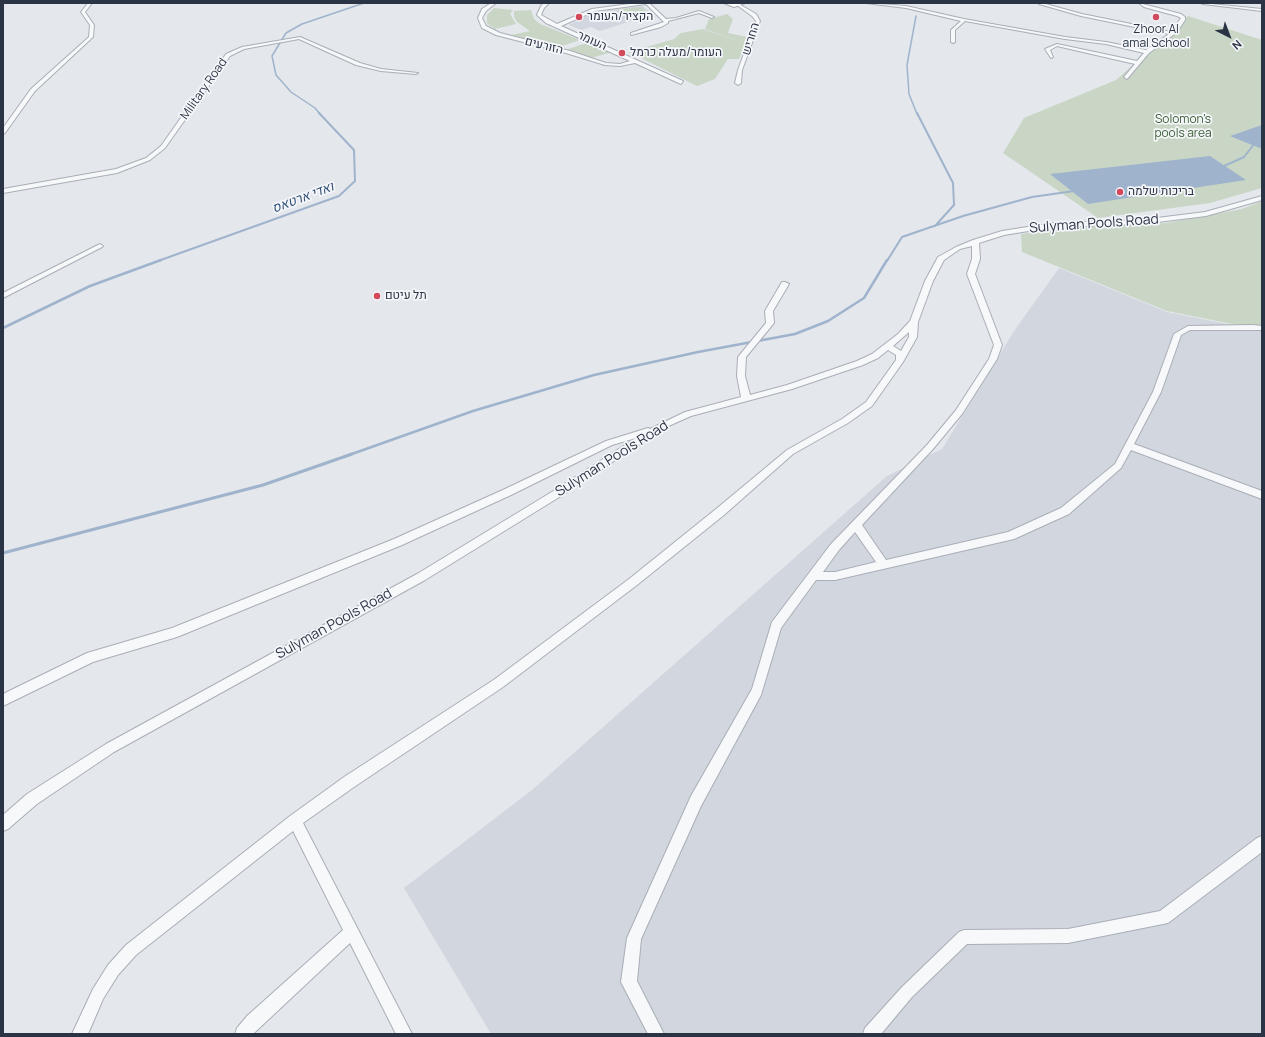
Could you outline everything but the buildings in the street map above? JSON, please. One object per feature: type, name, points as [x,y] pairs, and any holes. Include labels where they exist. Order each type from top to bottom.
[{"type":"street","points":[[3,132],[33,90],[91,37],[93,32],[92,25],[83,12],[90,3]]},
{"type":"street","name":"הזורעים","points":[[494,3],[484,10],[480,18],[484,27],[498,34],[563,51],[604,64],[620,65],[636,61]]},
{"type":"street","name":"העומר","points":[[547,3],[542,7],[540,15],[542,18],[681,82]]},
{"type":"street","points":[[557,26],[594,10],[646,3],[666,20],[699,12],[712,16]]},
{"type":"street","points":[[727,3],[740,4]]},
{"type":"street","points":[[868,3],[906,7],[964,20],[1147,52]]},
{"type":"street","points":[[1127,77],[1147,52],[1172,33],[1184,20],[1172,12],[1145,6],[1141,3]]},
{"type":"street","points":[[1204,3],[1262,10]]},
{"type":"street","name":"החריש","points":[[738,83],[740,70],[758,20],[740,4]]},
{"type":"street","points":[[1041,4],[1081,15],[1172,33]]},
{"type":"street","points":[[633,34],[664,24],[666,20]]},
{"type":"street","points":[[953,42],[953,30],[964,20]]},
{"type":"street","name":"Military Road","points":[[3,191],[117,171],[148,159],[163,147],[228,55],[242,48],[300,38],[358,64],[381,70],[416,73]]},
{"type":"street","points":[[1051,57],[1051,54],[1047,49],[1057,45],[1138,63]]},
{"type":"street","name":"Sulyman Pools Road","points":[[3,824],[32,799],[110,748],[421,577],[558,493],[661,426],[688,414],[789,387],[860,363],[888,346],[914,322],[929,281],[941,259],[958,248],[1002,233],[1053,224],[1141,222],[1192,216],[1262,198]]},
{"type":"street","points":[[656,1034],[629,982],[634,938],[696,801],[757,691],[776,626],[835,547],[930,447],[959,412],[993,359],[998,345],[971,274],[976,259],[975,242]]},
{"type":"street","points":[[3,296],[100,246]]},
{"type":"street","points":[[746,398],[741,376],[742,357],[770,323],[768,311],[785,284]]},
{"type":"street","points":[[80,1034],[98,994],[113,970],[131,950],[295,821],[349,782],[499,684],[676,548],[790,452],[845,420],[869,404],[900,360],[913,337],[914,322]]},
{"type":"street","points":[[813,576],[835,576],[1010,536],[1065,511],[1118,466],[1156,392],[1178,334],[1188,328],[1262,328]]},
{"type":"street","points":[[888,346],[900,354],[900,360]]},
{"type":"street","points":[[3,700],[92,657],[173,633],[398,542],[508,492],[609,443],[661,426]]},
{"type":"street","points":[[1128,445],[1262,495]]},
{"type":"street","points":[[856,525],[884,565]]},
{"type":"street","points":[[295,821],[404,1034]]},
{"type":"street","points":[[871,1034],[907,992],[964,937],[1068,936],[1164,918],[1262,843]]},
{"type":"street","points":[[243,1034],[253,1022],[352,931]]},
{"type":"shaded area","points":[[642,6],[653,14],[600,31],[591,27],[581,30],[569,25],[591,14]]},
{"type":"shaded area","points":[[1059,268],[1167,312],[1262,331],[1262,1034],[491,1034],[404,888],[532,790],[887,476],[942,449],[1014,331]]},
{"type":"green space","points":[[641,7],[648,13],[624,16],[617,9]]},
{"type":"green space","points":[[494,8],[513,10],[510,14],[516,24],[495,29],[489,25],[487,23],[487,15]]},
{"type":"green space","points":[[531,10],[534,19],[540,24],[580,40],[559,47],[511,35],[530,31],[517,22],[514,17],[514,11]]},
{"type":"green space","points":[[727,14],[733,19],[728,33],[747,37],[746,44],[705,29],[709,19]]},
{"type":"green space","name":"Solomon's pools area","points":[[1188,16],[1262,40],[1262,188],[1210,203],[1098,218],[1003,153],[1024,118],[1116,80]]},
{"type":"green space","points":[[703,29],[746,44],[739,59],[728,59],[715,79],[697,86],[629,52],[674,39],[681,33]]},
{"type":"green space","points":[[590,42],[612,52],[591,58],[565,50]]},
{"type":"green space","points":[[1262,201],[1262,330],[1167,311],[1022,252],[1021,234],[1071,228],[1166,223],[1242,209]]},
{"type":"water","points":[[1262,125],[1262,149],[1230,136]]},
{"type":"water","name":"בריכות שלמה","points":[[1210,156],[1246,180],[1088,204],[1050,174]]},
{"type":"waterway","name":"ואדי ארטאס","points":[[320,114],[315,108],[291,92],[276,75],[272,56],[286,33],[302,24],[364,3]]},
{"type":"waterway","points":[[916,16],[907,65],[909,94],[917,114]]},
{"type":"waterway","name":"ואדי ארטאס","points":[[158,261],[339,196],[355,181],[354,150],[319,113]]},
{"type":"waterway","points":[[917,113],[953,183],[954,205],[935,225]]},
{"type":"waterway","points":[[1222,167],[1244,157],[1255,143]]},
{"type":"waterway","points":[[935,225],[963,216],[1032,197],[1074,191]]},
{"type":"waterway","points":[[887,261],[902,237],[935,225]]},
{"type":"waterway","name":"ואדי ארטאס","points":[[3,328],[90,286],[161,260]]},
{"type":"waterway","points":[[349,455],[473,411],[594,375],[698,352],[795,334],[828,321],[864,298],[887,260]]},
{"type":"waterway","points":[[3,553],[263,485],[352,454]]},
{"type":"place","name":"הקציר/העומר","points":[[579,17]]},
{"type":"place","name":"Zhoor Al amal School","points":[[1156,17]]},
{"type":"place","name":"העומר/מעלה כרמל","points":[[622,53]]},
{"type":"place","name":"בריכות שלמה","points":[[1120,192]]},
{"type":"place","name":"תל עיטם","points":[[377,296]]}]
